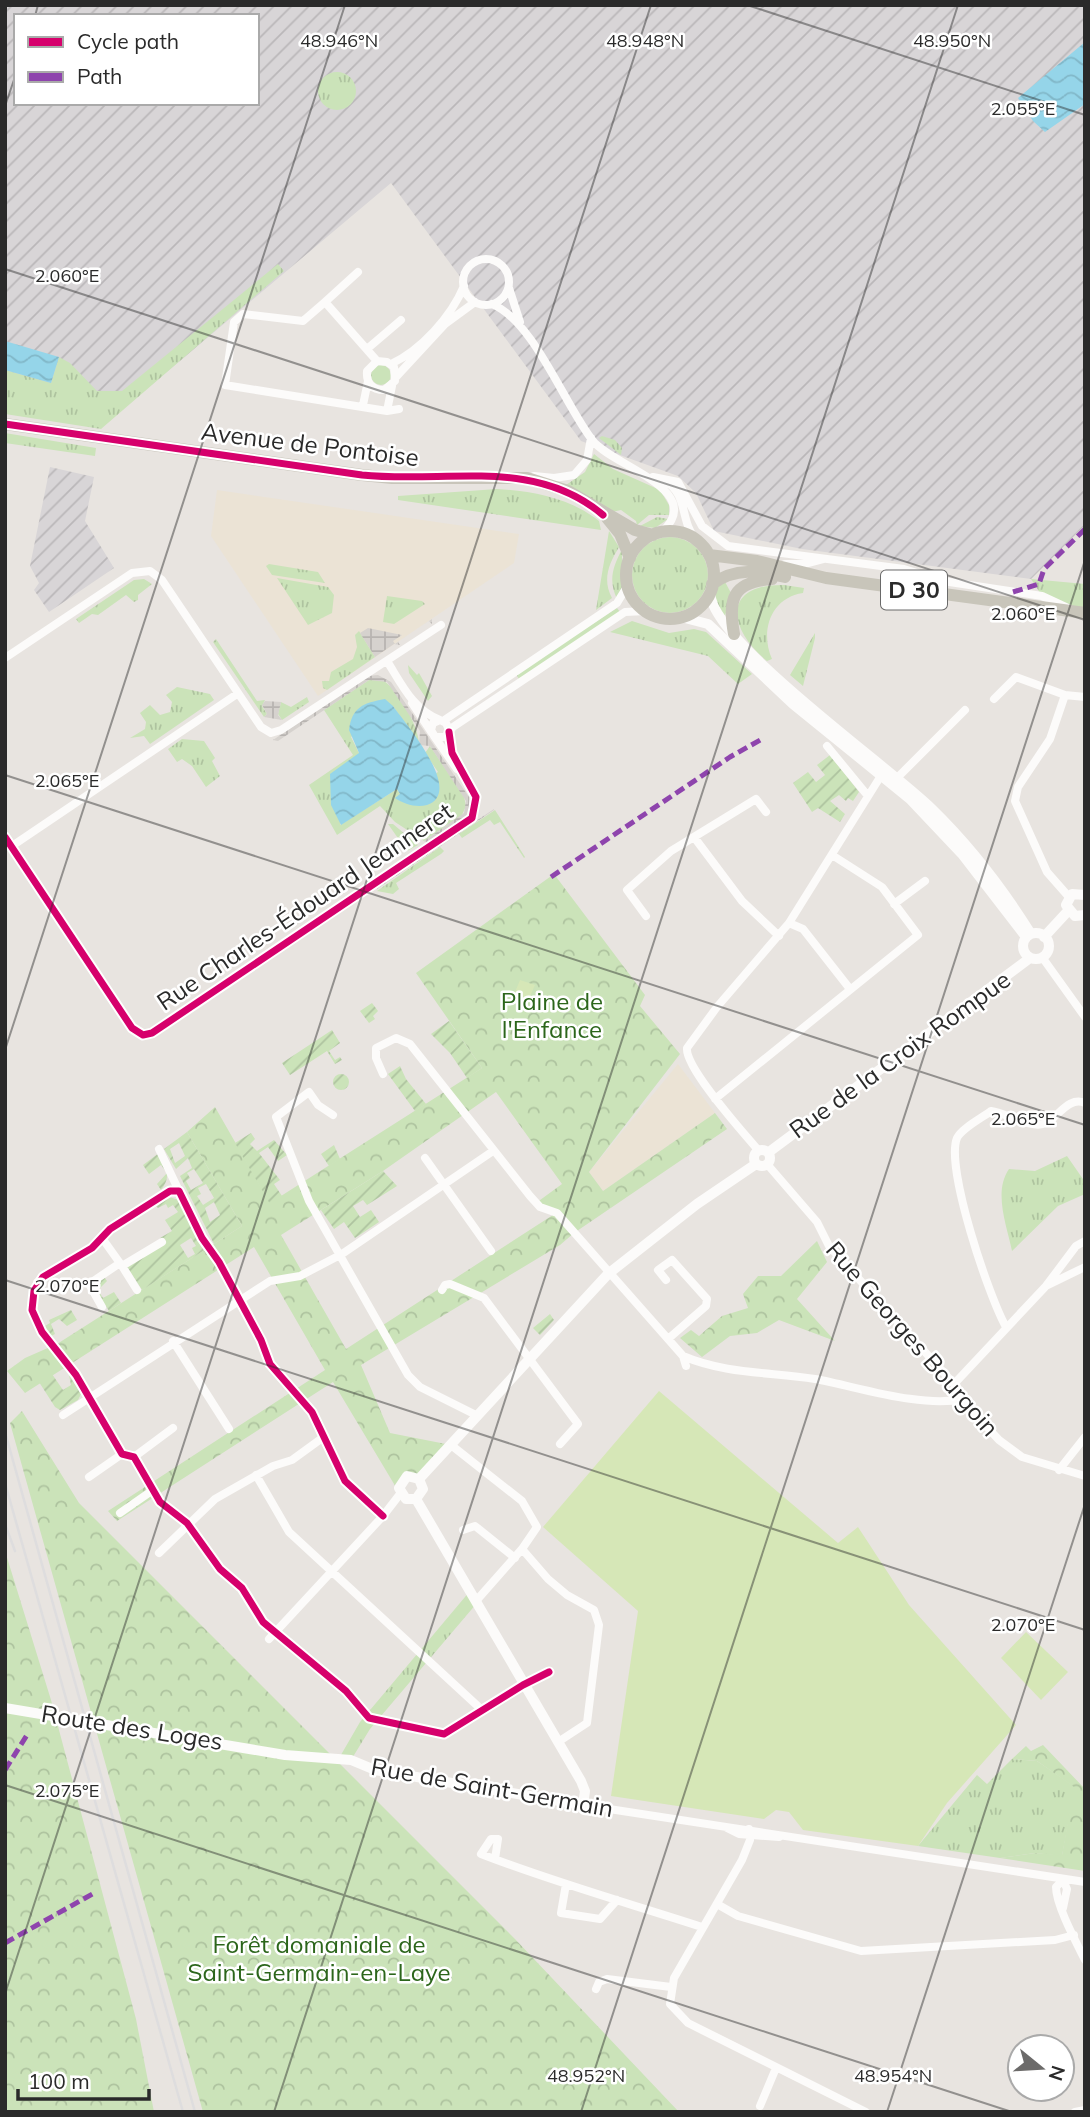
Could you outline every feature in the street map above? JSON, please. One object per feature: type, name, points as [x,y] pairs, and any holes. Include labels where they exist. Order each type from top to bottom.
[{"type":"main road","name":"Avenue de Pontoise","points":[[5,424],[362,475],[392,478],[527,478],[579,496],[635,530],[657,533]]},
{"type":"main road","name":"Avenue de Pontoise","points":[[579,496],[613,523],[630,558]]},
{"type":"main road","points":[[680,532],[696,540],[709,555],[713,566],[711,588],[699,608],[681,617],[661,617],[646,611],[634,600],[628,585],[630,558],[639,544],[657,533],[680,532]]},
{"type":"main road","name":"D 30","points":[[709,555],[763,563],[826,579]]},
{"type":"main road","name":"D 30","points":[[711,588],[724,575],[741,571],[788,578],[826,579],[1080,612]]},
{"type":"main road","points":[[734,634],[729,610],[734,595],[755,580],[788,578]]},
{"type":"street","points":[[325,302],[377,361],[391,364],[405,357],[424,341],[456,302],[464,286],[468,268],[484,259],[493,260],[505,267],[523,331]]},
{"type":"street","points":[[358,272],[303,321],[243,314],[234,322],[225,385],[363,405],[387,411],[399,409]]},
{"type":"street","points":[[492,304],[502,299],[509,285]]},
{"type":"street","points":[[464,286],[475,302]]},
{"type":"street","points":[[368,381],[379,390],[394,381],[445,324],[475,302],[492,304],[508,314],[523,331],[591,438],[611,457],[669,493],[673,512],[657,533]]},
{"type":"street","points":[[367,349],[401,320]]},
{"type":"street","points":[[363,405],[368,381],[367,371],[377,361]]},
{"type":"street","points":[[387,411],[394,381],[391,364]]},
{"type":"street","points":[[527,478],[574,475],[587,460],[591,438]]},
{"type":"street","points":[[634,471],[678,482],[702,526],[724,544],[904,569],[952,583],[1042,596],[1080,612]]},
{"type":"street","points":[[653,477],[677,489],[686,526],[696,540]]},
{"type":"street","points":[[763,563],[805,564],[826,558]]},
{"type":"street","points":[[5,658],[132,573],[144,570],[154,573],[162,580],[263,729],[276,732],[441,625]]},
{"type":"street","points":[[628,585],[617,603],[442,721],[432,725],[433,735],[442,739],[449,731],[625,612],[646,611]]},
{"type":"street","points":[[711,588],[716,614],[807,712],[885,771],[962,853],[1029,936],[1044,937]]},
{"type":"street","points":[[681,617],[708,624],[753,668],[844,743],[898,777],[957,834],[1029,936]]},
{"type":"street","points":[[387,661],[408,694],[428,715],[442,721],[449,731]]},
{"type":"street","points":[[994,699],[1016,677],[1065,695],[1085,697]]},
{"type":"street","points":[[12,846],[237,694]]},
{"type":"street","name":"Rue Charles-Édouard Jeanneret","points":[[408,694],[417,715],[442,752],[462,774]]},
{"type":"street","points":[[1065,695],[1050,739],[1018,787],[1015,801],[1047,872],[1069,897]]},
{"type":"street","points":[[898,777],[965,710]]},
{"type":"street","name":"Rue Charles-Édouard Jeanneret","points":[[5,836],[121,1014],[136,1033],[152,1033],[472,818],[476,797],[450,748],[449,731]]},
{"type":"street","points":[[827,746],[868,796]]},
{"type":"street","points":[[419,1479],[608,1274],[697,1204],[762,1164],[769,1152],[758,1150],[715,1099],[686,1051],[692,1038],[711,1014],[789,923],[885,771]]},
{"type":"street","points":[[646,916],[627,890],[671,851],[756,799],[766,812]]},
{"type":"street","points":[[694,837],[742,901],[779,936]]},
{"type":"street","points":[[715,1099],[919,935],[882,887],[832,855]]},
{"type":"street","points":[[894,904],[925,881]]},
{"type":"street","points":[[1084,894],[1069,897],[1066,902],[1068,911],[1075,916],[1085,915]]},
{"type":"street","points":[[1044,937],[1068,911]]},
{"type":"street","points":[[789,923],[803,929],[850,989]]},
{"type":"street","points":[[1029,936],[1023,950],[1030,958],[1042,957],[1048,949],[1044,937]]},
{"type":"street","points":[[1042,957],[1085,1017]]},
{"type":"street","name":"Rue de la Croix Rompue","points":[[769,1152],[1030,958]]},
{"type":"street","points":[[383,1074],[376,1058],[376,1048],[396,1038],[410,1044],[540,1208],[557,1213],[668,1339],[687,1366]]},
{"type":"street","points":[[333,1115],[318,1105],[309,1092],[276,1116],[309,1201],[342,1254],[408,1375],[420,1387],[478,1416]]},
{"type":"street","points":[[1006,1328],[993,1305],[976,1253],[953,1154],[958,1135],[991,1111],[1037,1125],[1045,1124],[1071,1103],[1085,1103]]},
{"type":"street","points":[[159,1149],[202,1238],[241,1301],[270,1364],[312,1412],[345,1480],[383,1516]]},
{"type":"street","points":[[758,1150],[754,1158],[762,1164]]},
{"type":"street","points":[[63,1415],[89,1395],[271,1281],[300,1276],[342,1254],[493,1151]]},
{"type":"street","points":[[425,1158],[491,1251]]},
{"type":"street","name":"Rue Georges Bourgoin","points":[[762,1164],[817,1222],[830,1245],[954,1384],[999,1440],[1022,1457],[1085,1476]]},
{"type":"street","points":[[179,1191],[170,1191],[102,1238],[92,1248],[43,1278],[34,1291],[33,1310],[42,1332],[89,1395],[122,1454],[134,1457],[160,1502],[187,1524],[220,1569],[242,1588],[272,1636],[346,1691],[369,1718],[444,1734],[549,1672]]},
{"type":"street","points":[[102,1238],[137,1290]]},
{"type":"street","points":[[954,1384],[1046,1286],[1076,1246],[1085,1241]]},
{"type":"street","points":[[102,1307],[89,1284],[162,1242]]},
{"type":"street","points":[[666,1280],[658,1270],[672,1260],[707,1299],[706,1306],[668,1339]]},
{"type":"street","points":[[1046,1286],[1085,1267]]},
{"type":"street","points":[[442,1290],[450,1284],[484,1298],[578,1424],[560,1444]]},
{"type":"street","points":[[173,1341],[229,1429]]},
{"type":"street","points":[[682,1356],[710,1367],[812,1379],[934,1401],[964,1399]]},
{"type":"street","points":[[134,1457],[173,1428]]},
{"type":"street","points":[[159,1553],[215,1499],[256,1475],[292,1460],[325,1436]]},
{"type":"street","points":[[1059,1470],[1067,1456],[1085,1437]]},
{"type":"street","points":[[451,1445],[522,1501],[537,1527],[515,1558],[476,1601]]},
{"type":"street","points":[[89,1476],[122,1454]]},
{"type":"street","points":[[256,1475],[289,1532],[331,1574],[482,1710]]},
{"type":"street","points":[[272,1636],[383,1516],[400,1494],[400,1483],[404,1478],[419,1479]]},
{"type":"street","points":[[400,1494],[409,1500],[416,1499],[423,1489],[419,1479]]},
{"type":"street","points":[[120,1513],[153,1490]]},
{"type":"street","points":[[416,1499],[585,1791],[583,1805]]},
{"type":"street","points":[[463,1530],[475,1525],[515,1558]]},
{"type":"street","points":[[522,1549],[548,1579],[594,1610],[599,1625],[587,1723],[558,1742]]},
{"type":"street","name":"Route des Loges","points":[[5,1708],[258,1750]]},
{"type":"street","name":"Rue de Saint-Germain","points":[[258,1750],[351,1760],[375,1770],[583,1805],[1085,1882]]},
{"type":"street","points":[[748,1832],[750,1840],[742,1860],[702,1927],[671,1987],[670,2004],[679,2017],[866,2112]]},
{"type":"street","points":[[495,1859],[498,1839],[491,1839],[481,1854],[495,1859],[566,1884],[702,1927]]},
{"type":"street","points":[[1063,1880],[1068,1889],[1063,1908],[1085,1960]]},
{"type":"street","points":[[566,1884],[561,1913],[600,1919],[617,1900]]},
{"type":"street","points":[[717,1904],[738,1916],[861,1951],[1055,1940],[1074,1935]]},
{"type":"street","points":[[596,1989],[599,1982],[607,1979],[671,1987]]},
{"type":"street","points":[[760,2106],[776,2068]]},
{"type":"street","points":[[1076,2112],[1085,2109]]},
{"type":"shaded area","points":[[5,5],[1085,5],[1085,525],[1031,579],[802,549],[714,531],[696,493],[678,476],[581,441],[391,183],[105,424],[5,410]]},
{"type":"shaded area","points":[[50,467],[94,477],[85,521],[114,568],[49,612],[34,590],[39,583],[30,566]]},
{"type":"shaded area","points":[[217,490],[519,534],[514,563],[318,696],[211,536]]},
{"type":"shaded area","points":[[368,628],[402,635],[393,641],[395,644],[398,642],[400,645],[394,644],[375,657],[360,633]]},
{"type":"shaded area","points":[[378,675],[391,682],[469,797],[469,809],[465,818],[428,844],[424,841],[464,813],[466,801],[430,746],[419,745],[420,731],[387,682],[369,680],[278,741],[273,740],[368,676]]},
{"type":"shaded area","points":[[265,701],[281,702],[278,715],[282,720],[264,717],[267,714],[262,705]]},
{"type":"shaded area","points":[[494,810],[377,889],[378,886]]},
{"type":"shaded area","points":[[678,1064],[715,1113],[603,1191],[589,1172]]},
{"type":"green space","points":[[337,72],[350,78],[356,91],[350,104],[337,110],[324,104],[318,91],[324,78]]},
{"type":"green space","points":[[278,264],[284,271],[101,429],[5,414],[5,370],[51,383],[59,357],[70,363],[97,391],[122,391]]},
{"type":"green space","points":[[381,365],[388,368],[391,375],[388,382],[381,385],[374,382],[371,375],[374,368]]},
{"type":"green space","points":[[5,433],[96,448],[95,456],[5,443]]},
{"type":"green space","points":[[602,436],[615,440],[622,448],[621,455],[599,438]]},
{"type":"green space","points":[[594,454],[613,469],[660,490],[669,505],[669,515],[649,515],[637,525],[636,521],[621,510],[612,512],[566,485],[585,472]]},
{"type":"green space","points":[[497,489],[537,494],[563,501],[599,521],[601,530],[398,500],[398,496]]},
{"type":"green space","points":[[657,517],[668,519],[655,528],[640,526]]},
{"type":"green space","points":[[609,531],[619,547],[612,559],[607,578],[612,598],[596,610]]},
{"type":"green space","points":[[663,537],[677,537],[691,543],[702,554],[708,575],[705,590],[697,602],[677,613],[663,613],[649,607],[638,596],[632,582],[632,568],[638,554],[649,543]]},
{"type":"green space","points":[[622,549],[622,587],[617,599],[613,574]]},
{"type":"green space","points":[[269,564],[318,572],[325,583],[272,575],[266,566]]},
{"type":"green space","points":[[277,578],[328,587],[334,595],[332,613],[308,625]]},
{"type":"green space","points":[[144,579],[152,584],[138,595],[138,600],[134,602],[126,595],[98,615],[92,614],[79,623],[76,619],[134,580]]},
{"type":"green space","points":[[1031,579],[1085,584],[1085,613],[1042,596]]},
{"type":"green space","points":[[724,580],[731,593],[725,616],[714,603],[717,587]]},
{"type":"green space","points":[[784,585],[804,588],[803,593],[783,602],[771,618],[767,638],[772,659],[767,661],[744,635],[737,611],[741,600],[749,592]]},
{"type":"green space","points":[[387,596],[422,601],[425,604],[394,624],[383,622]]},
{"type":"green space","points":[[617,608],[620,612],[519,679],[516,674]]},
{"type":"green space","points":[[632,621],[669,633],[694,629],[706,632],[752,674],[738,684],[708,656],[610,632]]},
{"type":"green space","points":[[359,631],[375,657],[327,690],[323,688],[322,681],[329,681],[331,672],[353,659],[357,647],[355,635]]},
{"type":"green space","points":[[815,633],[815,638],[803,686],[790,675]]},
{"type":"green space","points":[[216,639],[257,701],[265,700],[262,706],[267,714],[264,717],[213,642]]},
{"type":"green space","points":[[408,665],[417,675],[419,673],[432,696],[428,701],[409,673]]},
{"type":"green space","points":[[378,678],[392,688],[406,707],[416,728],[419,745],[393,706],[351,737],[359,753],[340,825],[397,789],[400,794],[438,772],[425,753],[430,746],[464,796],[466,806],[462,815],[424,841],[395,822],[380,806],[337,835],[309,785],[353,755],[324,710],[369,680]]},
{"type":"green space","points":[[177,687],[210,694],[214,700],[150,744],[144,736],[130,738],[145,729],[146,722],[140,713],[150,705],[160,715],[170,712],[172,702],[166,695]]},
{"type":"green space","points":[[307,697],[309,702],[282,720],[278,714],[281,702],[291,707]]},
{"type":"green space","points":[[182,739],[204,741],[215,758],[212,761],[220,776],[206,787],[192,766],[182,759],[177,762],[168,749]]},
{"type":"green space","points":[[830,755],[859,792],[853,801],[848,798],[846,801],[839,795],[830,801],[845,814],[840,822],[818,808],[812,812],[793,783],[808,772],[816,782],[825,775],[817,765]]},
{"type":"green space","points":[[495,810],[524,858],[500,822],[494,825],[490,820],[462,838],[459,834]]},
{"type":"green space","points":[[388,824],[393,824],[418,845],[407,851]]},
{"type":"green space","points":[[440,847],[444,851],[396,883],[399,889],[393,894],[377,891]]},
{"type":"green space","name":"Plaine de l'Enfance","points":[[554,874],[645,995],[640,1006],[680,1054],[589,1172],[603,1191],[715,1113],[727,1129],[560,1245],[361,1365],[390,1433],[451,1445],[419,1479],[410,1476],[400,1494],[333,1382],[117,1521],[108,1511],[325,1370],[254,1247],[25,1393],[7,1371],[25,1358],[57,1344],[242,1226],[187,1132],[215,1107],[270,1203],[482,1068],[416,973]],"holes":[[[496,1092],[562,1184],[536,1203],[556,1213],[346,1349],[281,1235],[383,1171]]]},
{"type":"green space","points":[[520,980],[535,985],[527,1003],[513,997]]},
{"type":"green space","points":[[372,1003],[378,1011],[373,1016],[375,1019],[369,1023],[360,1011]]},
{"type":"green space","points":[[449,1021],[482,1068],[467,1078],[450,1053],[431,1034]]},
{"type":"green space","points":[[332,1030],[340,1043],[329,1051],[335,1060],[340,1057],[342,1060],[335,1064],[327,1051],[290,1075],[282,1063]]},
{"type":"green space","points":[[400,1066],[406,1079],[426,1104],[415,1111],[388,1074]]},
{"type":"green space","points":[[341,1074],[349,1082],[341,1090],[333,1082]]},
{"type":"green space","points":[[187,1132],[242,1226],[214,1244],[180,1176],[192,1168],[188,1158],[176,1169],[164,1149]],"holes":[[[179,1143],[185,1156],[175,1163],[170,1149]],[[194,1169],[203,1183],[191,1190],[186,1181],[190,1178],[187,1173]],[[206,1184],[214,1198],[203,1205],[197,1196],[201,1194],[198,1188]],[[214,1202],[220,1215],[210,1222],[205,1208]]]},
{"type":"green space","points":[[251,1133],[255,1139],[250,1144],[257,1151],[274,1140],[287,1155],[278,1161],[268,1147],[259,1153],[280,1180],[274,1184],[282,1196],[270,1204],[235,1143]]},
{"type":"green space","points":[[334,1145],[340,1159],[329,1166],[321,1154]]},
{"type":"green space","points":[[159,1153],[167,1173],[161,1165],[149,1174],[143,1165]]},
{"type":"green space","points":[[1067,1156],[1085,1182],[1085,1194],[1058,1206],[1012,1251],[1002,1198],[1004,1178],[1009,1169],[1035,1171]]},
{"type":"green space","points":[[383,1171],[397,1186],[367,1205],[363,1200],[353,1206],[360,1217],[371,1210],[379,1222],[355,1238],[344,1222],[334,1229],[321,1210]]},
{"type":"green space","points":[[167,1173],[166,1180],[161,1190],[157,1184]]},
{"type":"green space","points":[[169,1197],[179,1200],[206,1249],[142,1290],[126,1265],[163,1242],[160,1238],[172,1231],[165,1220],[178,1212],[173,1205],[168,1208],[166,1204],[158,1208],[156,1206]],"holes":[[[191,1238],[196,1246],[192,1248],[195,1254],[188,1258],[180,1245]]]},
{"type":"green space","points":[[817,1241],[827,1262],[797,1299],[835,1341],[779,1320],[757,1333],[730,1336],[702,1357],[680,1338],[691,1330],[699,1336],[722,1316],[748,1308],[743,1294],[758,1276],[781,1276]]},
{"type":"green space","points":[[103,1275],[107,1281],[98,1290],[103,1298],[114,1292],[121,1303],[109,1311],[95,1289],[95,1282]]},
{"type":"green space","points":[[71,1310],[77,1320],[67,1326],[59,1319],[51,1324],[55,1334],[51,1336],[45,1326],[50,1323],[49,1320]]},
{"type":"green space","points":[[550,1314],[554,1320],[540,1335],[533,1328]]},
{"type":"green space","points":[[52,1374],[63,1390],[71,1385],[69,1375],[81,1394],[78,1400],[60,1410],[55,1407],[39,1382]]},
{"type":"green space","points":[[659,1391],[838,1543],[858,1527],[909,1605],[1016,1725],[947,1803],[918,1846],[803,1830],[789,1812],[776,1810],[764,1819],[611,1796],[638,1611],[543,1527]]},
{"type":"green space","name":"Forêt domaniale de Saint-Germain-en-Laye","points":[[22,1411],[79,1503],[515,1939],[679,2112],[203,2112],[10,1423]]},
{"type":"green space","name":"Forêt domaniale de Saint-Germain-en-Laye","points":[[5,1551],[51,1700],[136,2019],[154,2112],[5,2112]]},
{"type":"green space","points":[[470,1591],[477,1603],[370,1729],[351,1760],[338,1760],[360,1722]]},
{"type":"green space","points":[[1026,1632],[1068,1672],[1041,1700],[1001,1658]]},
{"type":"green space","points":[[1043,1745],[1085,1789],[1085,1871],[1000,1858],[1035,1853],[1062,1855],[1074,1787],[1037,1761],[1012,1759],[1026,1746],[1031,1751]]},
{"type":"green space","points":[[1012,1759],[1037,1761],[1075,1787],[1062,1856],[1035,1853],[1000,1858],[918,1846],[977,1775],[987,1784]]},
{"type":"water","points":[[1085,42],[1085,104],[1045,132],[1033,121],[1018,98]]},
{"type":"water","points":[[5,341],[59,357],[51,383],[5,370]]},
{"type":"water","points":[[385,699],[409,727],[429,757],[439,786],[437,798],[427,805],[410,805],[395,798],[400,794],[397,789],[341,825],[331,805],[330,774],[359,753],[349,730],[356,711],[371,702]]},
{"type":"railway","points":[[5,1432],[195,2112]]},
{"type":"railway","points":[[5,1483],[183,2112]]},
{"type":"railway","points":[[5,1524],[15,1551]]},
{"type":"marked path","points":[[1013,592],[1039,584],[1044,569],[1085,529]]},
{"type":"marked path","points":[[551,877],[730,757],[762,739]]},
{"type":"marked path","points":[[5,1770],[27,1735]]},
{"type":"marked path","points":[[5,1943],[96,1892]]},
{"type":"cycle path","points":[[5,424],[362,475],[488,476],[518,479],[548,485],[576,497],[603,515]]},
{"type":"cycle path","points":[[5,837],[132,1028],[143,1035],[152,1033],[472,818],[476,797],[452,753],[449,732]]},
{"type":"cycle path","points":[[383,1516],[345,1481],[312,1412],[270,1364],[261,1340],[219,1262],[202,1238],[179,1191],[170,1191],[110,1229],[92,1248],[43,1277],[34,1291],[32,1310],[42,1332],[76,1375],[122,1454],[134,1457],[160,1502],[187,1523],[220,1569],[242,1588],[263,1622],[346,1691],[369,1718],[444,1734],[549,1672]]}]
